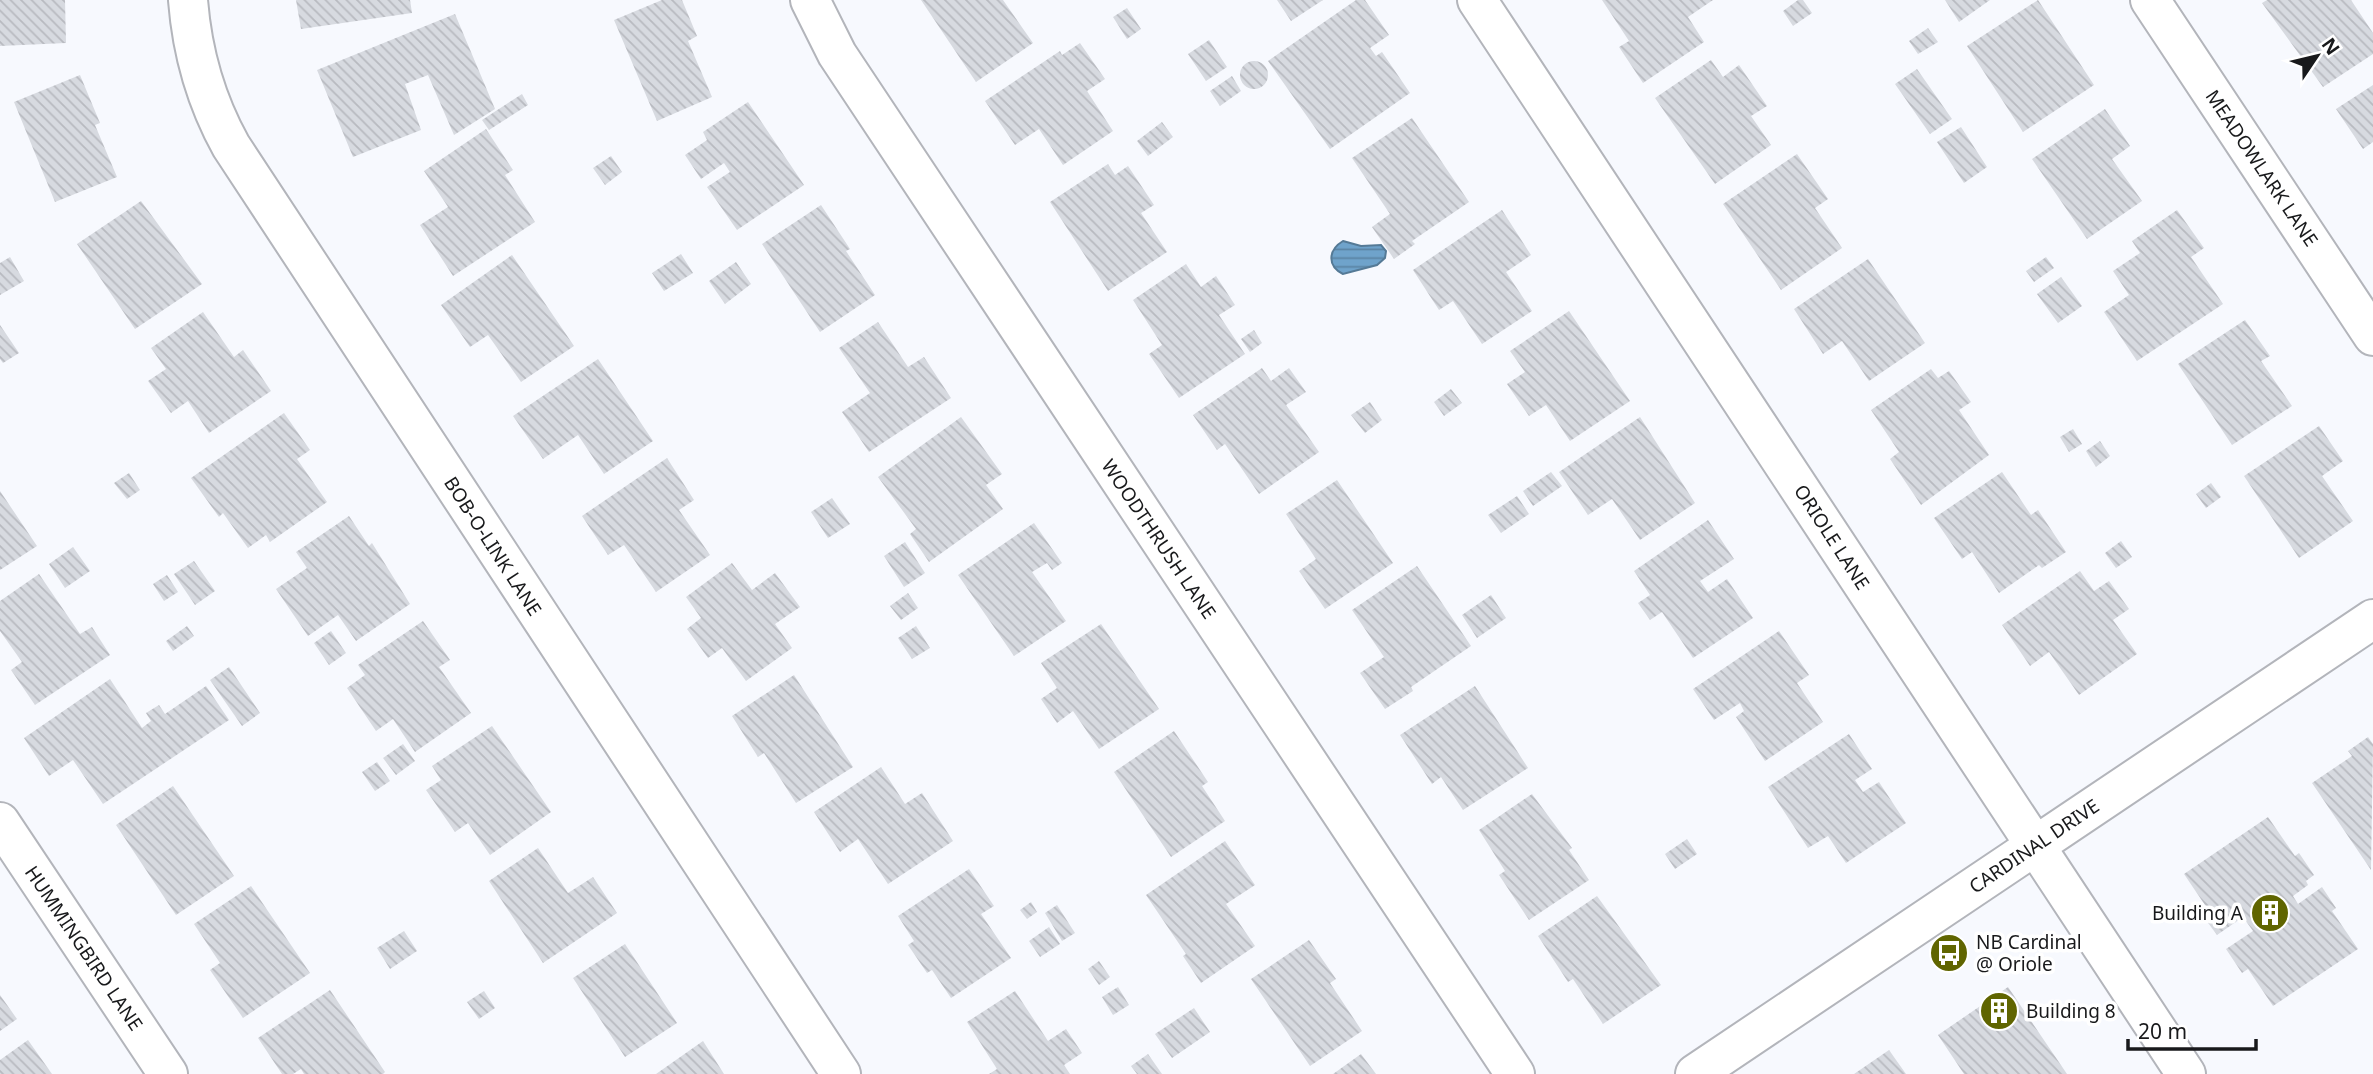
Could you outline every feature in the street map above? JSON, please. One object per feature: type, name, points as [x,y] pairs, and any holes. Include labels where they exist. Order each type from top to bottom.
[{"type":"street","name":"BOB-O-LINK LANE","points":[[188,0],[190,23],[204,85],[221,127],[237,156],[841,1074]]},
{"type":"street","name":"WOODTHRUSH LANE","points":[[810,0],[838,54],[1515,1074]]},
{"type":"street","name":"ORIOLE LANE","points":[[1477,0],[2186,1074]]},
{"type":"street","name":"MEADOWLARK LANE","points":[[2150,0],[2373,336]]},
{"type":"street","name":"CARDINAL DRIVE","points":[[1695,1074],[2373,619]]},
{"type":"street","name":"HUMMINGBIRD LANE","points":[[0,822],[168,1074]]},
{"type":"water","points":[[1343,241],[1361,246],[1381,245],[1386,251],[1385,258],[1377,265],[1343,274],[1334,267],[1331,258],[1334,249]]},
{"type":"building","points":[[0,0],[65,0],[66,43],[0,46]]},
{"type":"building","points":[[296,0],[410,0],[412,13],[301,29]]},
{"type":"building","points":[[662,0],[682,0],[697,36],[688,41],[712,97],[657,121],[614,20]]},
{"type":"building","points":[[921,0],[1003,0],[1033,43],[976,82]]},
{"type":"building","points":[[1277,0],[1323,0],[1291,21]]},
{"type":"building","points":[[1356,0],[1365,0],[1389,35],[1370,48],[1376,56],[1382,52],[1410,93],[1330,149],[1268,61]]},
{"type":"building","points":[[1602,0],[1713,0],[1688,17],[1704,42],[1643,83],[1619,47],[1629,41]]},
{"type":"building","points":[[1798,0],[1803,0],[1812,13],[1793,26],[1783,11]]},
{"type":"building","points":[[1945,0],[1990,0],[1959,22]]},
{"type":"building","points":[[2038,0],[2094,85],[2023,132],[1967,46]]},
{"type":"building","points":[[2267,0],[2351,0],[2373,33],[2373,54],[2323,87],[2262,3]]},
{"type":"building","points":[[1127,8],[1141,29],[1127,39],[1113,17]]},
{"type":"building","points":[[455,14],[495,109],[454,135],[428,75],[405,84],[421,130],[353,157],[317,70]]},
{"type":"building","points":[[1928,28],[1938,42],[1918,54],[1909,41]]},
{"type":"building","points":[[1209,40],[1227,67],[1206,81],[1188,54]]},
{"type":"building","points":[[1080,43],[1105,79],[1087,91],[1113,131],[1063,165],[1039,129],[1015,145],[985,101],[1060,51],[1062,55]]},
{"type":"building","points":[[1711,60],[1723,77],[1739,65],[1767,106],[1751,116],[1771,145],[1715,184],[1655,98]]},
{"type":"building","points":[[1254,61],[1264,65],[1268,75],[1264,85],[1254,89],[1244,85],[1240,75],[1244,65]]},
{"type":"building","points":[[1917,69],[1952,119],[1930,134],[1895,84]]},
{"type":"building","points":[[80,75],[100,123],[95,125],[117,177],[55,202],[14,102]]},
{"type":"building","points":[[1232,76],[1241,91],[1220,106],[1210,91]]},
{"type":"building","points":[[2373,85],[2373,142],[2363,149],[2336,109]]},
{"type":"building","points":[[522,94],[528,105],[489,130],[482,120]]},
{"type":"building","points":[[748,102],[804,185],[737,230],[707,187],[730,172],[724,163],[701,179],[685,155],[707,140],[703,132]]},
{"type":"building","points":[[2105,109],[2130,146],[2112,159],[2142,201],[2087,239],[2032,159]]},
{"type":"building","points":[[1412,118],[1469,202],[1412,241],[1415,244],[1394,259],[1372,227],[1390,214],[1352,158]]},
{"type":"building","points":[[1162,122],[1173,137],[1148,156],[1137,141]]},
{"type":"building","points":[[1961,127],[1987,167],[1964,183],[1937,142]]},
{"type":"building","points":[[486,129],[513,170],[505,175],[535,222],[453,276],[420,225],[448,207],[424,171]]},
{"type":"building","points":[[1797,154],[1828,199],[1815,208],[1842,248],[1781,290],[1723,204]]},
{"type":"building","points":[[611,156],[622,172],[605,185],[593,168]]},
{"type":"building","points":[[1108,164],[1115,175],[1128,166],[1154,205],[1141,213],[1167,252],[1108,291],[1050,202]]},
{"type":"building","points":[[141,201],[202,284],[135,329],[77,244]]},
{"type":"building","points":[[821,205],[850,249],[846,251],[875,295],[820,332],[762,244]]},
{"type":"building","points":[[1502,210],[1531,255],[1506,272],[1532,311],[1482,344],[1453,301],[1439,310],[1413,270]]},
{"type":"building","points":[[2177,210],[2204,248],[2191,257],[2223,304],[2137,361],[2104,312],[2129,295],[2113,271],[2140,253],[2132,241]]},
{"type":"building","points":[[681,254],[693,273],[664,291],[652,273]]},
{"type":"building","points":[[512,255],[574,346],[521,382],[488,335],[470,347],[441,305]]},
{"type":"building","points":[[10,257],[24,281],[0,295],[0,263]]},
{"type":"building","points":[[2046,257],[2054,268],[2034,282],[2026,271]]},
{"type":"building","points":[[1868,259],[1925,343],[1869,381],[1842,341],[1823,354],[1794,309]]},
{"type":"building","points":[[736,262],[751,284],[725,304],[709,281]]},
{"type":"building","points":[[1186,264],[1201,287],[1216,276],[1235,305],[1219,315],[1245,354],[1179,398],[1149,354],[1162,345],[1133,300]]},
{"type":"building","points":[[2061,277],[2082,306],[2058,323],[2037,294]]},
{"type":"building","points":[[1569,311],[1630,401],[1570,441],[1546,405],[1529,416],[1507,384],[1525,372],[1510,351]]},
{"type":"building","points":[[203,312],[234,357],[243,350],[271,391],[209,433],[188,401],[171,413],[148,381],[166,369],[151,348]]},
{"type":"building","points":[[2245,320],[2270,356],[2261,361],[2292,406],[2232,445],[2178,364]]},
{"type":"building","points":[[878,322],[908,367],[924,357],[951,398],[869,452],[842,412],[870,393],[839,348]]},
{"type":"building","points":[[0,325],[19,353],[3,363],[0,359]]},
{"type":"building","points":[[1254,330],[1262,343],[1250,352],[1241,339]]},
{"type":"building","points":[[598,359],[653,441],[604,474],[578,435],[543,459],[513,416]]},
{"type":"building","points":[[1262,368],[1271,381],[1289,368],[1306,392],[1286,405],[1319,452],[1259,494],[1225,444],[1217,450],[1193,415]]},
{"type":"building","points":[[1931,369],[1938,378],[1949,371],[1971,402],[1959,410],[1989,455],[1921,505],[1890,459],[1899,452],[1871,410]]},
{"type":"building","points":[[1451,389],[1462,403],[1444,416],[1434,402]]},
{"type":"building","points":[[1370,402],[1382,420],[1365,433],[1351,415]]},
{"type":"building","points":[[284,413],[310,450],[297,459],[327,502],[270,542],[266,535],[248,548],[223,513],[219,517],[191,478]]},
{"type":"building","points":[[961,417],[1002,474],[986,485],[1003,509],[929,562],[910,534],[916,529],[878,477]]},
{"type":"building","points":[[1640,417],[1695,503],[1640,540],[1612,499],[1588,515],[1559,472]]},
{"type":"building","points":[[2319,426],[2343,461],[2322,476],[2353,521],[2299,558],[2244,476]]},
{"type":"building","points":[[2073,429],[2082,444],[2069,452],[2060,437]]},
{"type":"building","points":[[2100,441],[2110,456],[2096,467],[2086,451]]},
{"type":"building","points":[[667,458],[694,500],[679,510],[710,555],[656,592],[624,545],[608,555],[582,516]]},
{"type":"building","points":[[1551,472],[1562,486],[1533,506],[1523,491]]},
{"type":"building","points":[[2002,472],[2031,515],[2038,510],[2066,552],[2042,568],[2039,565],[1999,593],[1972,552],[1962,559],[1934,518]]},
{"type":"building","points":[[129,473],[140,490],[127,499],[114,483]]},
{"type":"building","points":[[1337,480],[1393,563],[1325,609],[1299,571],[1316,559],[1286,514]]},
{"type":"building","points":[[2211,483],[2221,497],[2206,508],[2196,494]]},
{"type":"building","points":[[0,491],[37,546],[0,570]]},
{"type":"building","points":[[1517,496],[1529,514],[1501,533],[1488,515]]},
{"type":"building","points":[[832,498],[850,524],[828,538],[811,512]]},
{"type":"building","points":[[349,516],[369,546],[372,543],[410,604],[356,641],[338,615],[308,636],[276,589],[307,568],[296,552]]},
{"type":"building","points":[[1708,520],[1734,559],[1700,581],[1708,592],[1727,579],[1753,618],[1693,658],[1662,612],[1650,620],[1638,603],[1650,595],[1634,571]]},
{"type":"building","points":[[1034,523],[1062,563],[1052,570],[1047,563],[1032,572],[1066,621],[1014,656],[958,575]]},
{"type":"building","points":[[2121,541],[2132,557],[2116,568],[2105,553]]},
{"type":"building","points":[[905,542],[925,573],[904,587],[884,556]]},
{"type":"building","points":[[73,547],[90,571],[65,588],[49,564]]},
{"type":"building","points":[[194,561],[215,591],[195,605],[174,574]]},
{"type":"building","points":[[732,563],[752,590],[775,573],[800,607],[775,624],[792,648],[746,681],[722,648],[708,658],[687,629],[701,618],[686,597]]},
{"type":"building","points":[[1417,566],[1471,646],[1411,687],[1413,691],[1385,709],[1360,673],[1384,657],[1352,610]]},
{"type":"building","points":[[2080,571],[2094,591],[2109,581],[2129,609],[2113,620],[2137,654],[2079,695],[2049,652],[2030,666],[2002,625]]},
{"type":"building","points":[[39,574],[80,634],[92,627],[110,655],[35,705],[11,670],[22,662],[0,631],[0,601]]},
{"type":"building","points":[[167,575],[178,592],[164,601],[153,584]]},
{"type":"building","points":[[908,593],[918,608],[901,620],[890,606]]},
{"type":"building","points":[[1491,595],[1506,618],[1477,638],[1462,615]]},
{"type":"building","points":[[423,621],[450,660],[439,667],[471,713],[415,752],[393,719],[376,731],[347,688],[365,675],[358,665]]},
{"type":"building","points":[[1101,624],[1159,709],[1099,749],[1073,711],[1057,723],[1041,699],[1057,688],[1041,663]]},
{"type":"building","points":[[187,626],[194,636],[173,651],[166,641]]},
{"type":"building","points":[[916,626],[930,648],[912,659],[898,638]]},
{"type":"building","points":[[331,631],[346,653],[329,665],[314,643]]},
{"type":"building","points":[[1779,631],[1809,675],[1797,683],[1823,722],[1765,761],[1736,717],[1744,711],[1740,703],[1714,720],[1693,689]]},
{"type":"building","points":[[229,667],[260,713],[242,726],[210,680]]},
{"type":"building","points":[[794,675],[853,767],[796,803],[764,753],[758,757],[732,716]]},
{"type":"building","points":[[110,679],[142,728],[151,721],[146,713],[159,705],[165,714],[206,686],[229,720],[103,804],[73,760],[49,776],[24,738]]},
{"type":"building","points":[[1475,686],[1528,768],[1463,810],[1441,777],[1432,784],[1400,735]]},
{"type":"building","points":[[492,726],[551,812],[490,855],[468,823],[455,832],[426,790],[441,780],[432,766]]},
{"type":"building","points":[[1174,731],[1208,782],[1202,786],[1225,821],[1171,857],[1114,772]]},
{"type":"building","points":[[1849,734],[1872,769],[1855,780],[1863,792],[1879,782],[1906,823],[1846,863],[1828,836],[1808,848],[1768,787]]},
{"type":"building","points":[[2368,737],[2373,744],[2371,870],[2312,783],[2352,756],[2348,751]]},
{"type":"building","points":[[403,744],[415,761],[396,775],[383,758]]},
{"type":"building","points":[[377,762],[390,781],[375,791],[362,772]]},
{"type":"building","points":[[881,767],[905,804],[922,793],[953,841],[888,884],[858,839],[840,852],[814,812]]},
{"type":"building","points":[[173,786],[234,876],[176,915],[116,825]]},
{"type":"building","points":[[1532,794],[1572,848],[1569,850],[1589,880],[1529,920],[1499,875],[1505,871],[1479,830]]},
{"type":"building","name":"Building A","points":[[2268,817],[2295,856],[2299,853],[2314,875],[2306,881],[2308,885],[2293,896],[2298,904],[2322,887],[2336,908],[2332,911],[2358,949],[2273,1006],[2248,969],[2242,973],[2226,949],[2253,931],[2243,917],[2217,935],[2203,916],[2209,911],[2184,874]]},
{"type":"building","points":[[1687,839],[1697,854],[1675,869],[1665,854]]},
{"type":"building","points":[[1225,841],[1255,885],[1226,904],[1255,946],[1201,983],[1183,956],[1186,954],[1146,895]]},
{"type":"building","points":[[538,848],[568,893],[593,877],[617,913],[543,963],[489,881]]},
{"type":"building","points":[[969,869],[994,906],[981,914],[1011,958],[951,998],[932,970],[927,973],[908,945],[914,941],[898,916]]},
{"type":"building","points":[[251,886],[310,973],[243,1018],[210,970],[220,963],[194,924]]},
{"type":"building","points":[[1597,896],[1661,985],[1603,1024],[1573,979],[1568,982],[1538,936]]},
{"type":"building","points":[[1031,902],[1037,912],[1027,919],[1020,910]]},
{"type":"building","points":[[1057,905],[1075,933],[1062,941],[1045,913]]},
{"type":"building","points":[[1049,927],[1060,944],[1040,957],[1029,941]]},
{"type":"building","points":[[404,931],[417,951],[390,969],[377,948]]},
{"type":"building","points":[[1309,940],[1336,979],[1330,983],[1362,1031],[1310,1066],[1251,979]]},
{"type":"building","points":[[625,944],[677,1023],[625,1057],[573,978]]},
{"type":"building","points":[[1099,961],[1110,977],[1099,985],[1088,969]]},
{"type":"building","points":[[1118,987],[1129,1005],[1113,1015],[1102,997]]},
{"type":"building","name":"Building 8","points":[[2008,987],[2067,1074],[1964,1074],[1938,1035]]},
{"type":"building","points":[[330,990],[385,1072],[383,1074],[304,1074],[301,1069],[293,1074],[282,1074],[258,1038]]},
{"type":"building","points":[[484,991],[495,1008],[479,1019],[467,1002]]},
{"type":"building","points":[[1015,991],[1048,1041],[1066,1029],[1082,1053],[1064,1065],[1070,1074],[989,1074],[997,1069],[967,1022]]},
{"type":"building","points":[[0,995],[17,1019],[0,1031]]},
{"type":"building","points":[[1194,1008],[1210,1032],[1172,1058],[1155,1034]]},
{"type":"building","points":[[28,1040],[52,1074],[0,1074],[0,1060]]},
{"type":"building","points":[[703,1041],[724,1074],[656,1074]]},
{"type":"building","points":[[1889,1050],[1906,1074],[1854,1074]]},
{"type":"building","points":[[1148,1054],[1162,1074],[1137,1074],[1131,1066]]},
{"type":"building","points":[[1361,1054],[1376,1074],[1333,1074]]},
{"type":"place","name":"Building A","points":[[2270,913]]},
{"type":"place","name":"NB Cardinal @ Oriole","points":[[1949,953]]},
{"type":"place","name":"Building 8","points":[[1999,1011]]}]
